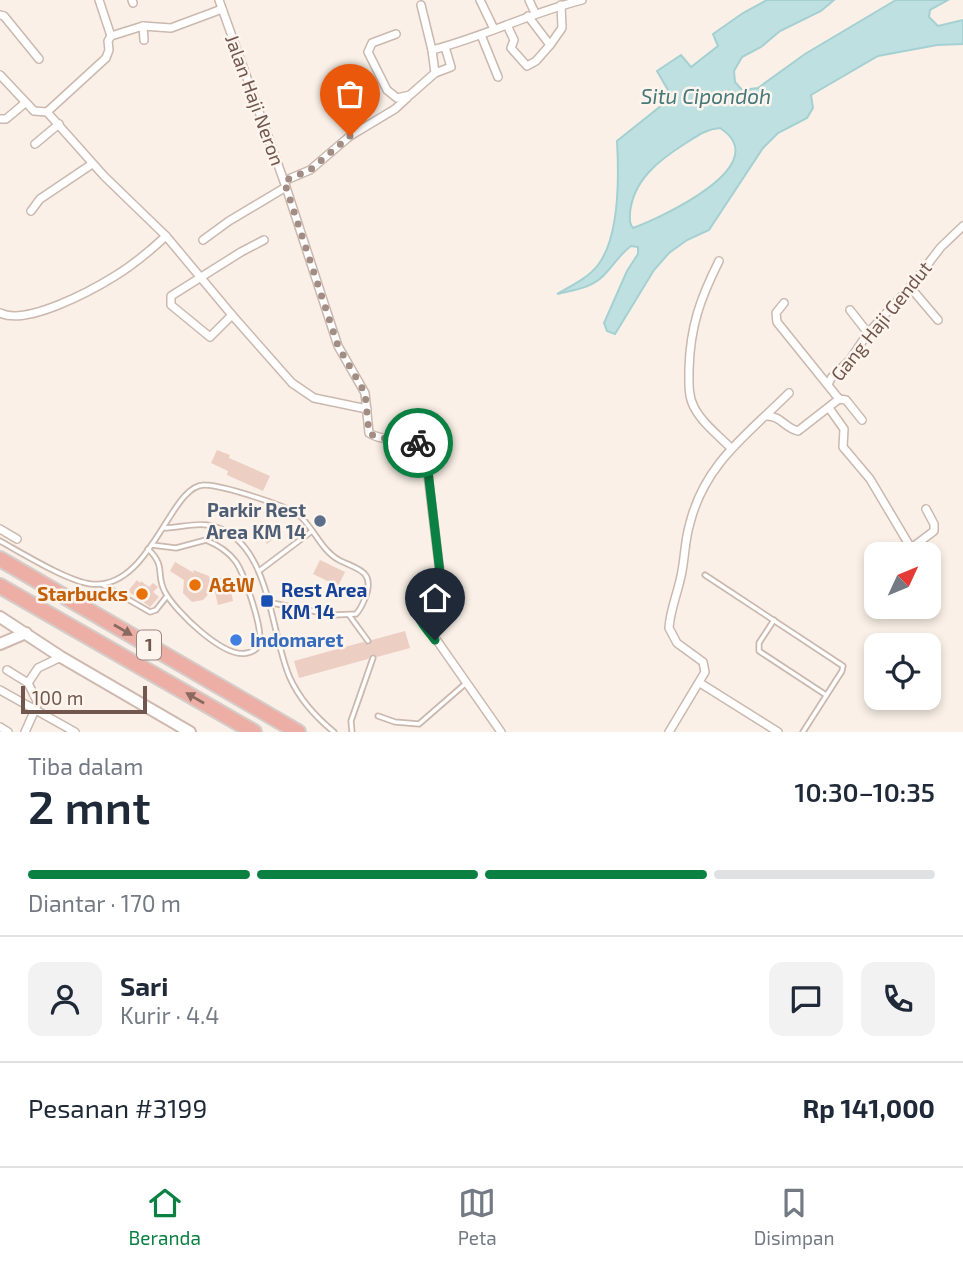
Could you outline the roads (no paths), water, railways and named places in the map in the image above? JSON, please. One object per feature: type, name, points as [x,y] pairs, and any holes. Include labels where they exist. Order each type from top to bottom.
[{"type":"highway","name":"1","points":[[0,559],[298,732]]},
{"type":"highway","name":"1","points":[[0,586],[254,732]]},
{"type":"main road","points":[[0,617],[61,657],[190,732]]},
{"type":"main road","points":[[0,644],[26,633]]},
{"type":"street","points":[[99,0],[111,36]]},
{"type":"street","name":"Jalan Haji Neron","points":[[219,0],[285,184],[338,346],[363,386],[368,430],[372,436],[424,447],[440,573],[436,583],[415,605],[423,623],[501,732]]},
{"type":"street","points":[[480,0],[494,29]]},
{"type":"street","points":[[529,0],[531,14],[550,45]]},
{"type":"street","points":[[432,50],[481,35],[531,14],[582,0]]},
{"type":"street","points":[[421,5],[435,73]]},
{"type":"street","points":[[507,25],[514,40],[511,48],[527,66],[536,61],[562,28],[561,5]]},
{"type":"street","points":[[47,112],[106,58],[111,36],[143,26],[171,28],[222,9]]},
{"type":"street","points":[[0,15],[4,16],[39,59]]},
{"type":"street","points":[[143,26],[144,40]]},
{"type":"street","points":[[396,34],[372,43],[368,52],[391,95],[397,98],[410,96]]},
{"type":"street","points":[[481,35],[498,77]]},
{"type":"street","points":[[203,240],[310,170],[350,136],[395,109],[435,73],[451,67],[445,47]]},
{"type":"street","points":[[0,75],[34,111],[47,112],[92,163],[166,236],[282,373],[307,394],[326,402],[367,409]]},
{"type":"street","points":[[0,119],[6,119],[25,103]]},
{"type":"street","points":[[35,144],[59,124]]},
{"type":"street","points":[[30,211],[40,199],[92,163]]},
{"type":"street","name":"Gang Haji Gendut","points":[[767,416],[774,416],[797,432],[839,399],[828,384],[832,377],[849,361],[868,333],[910,287],[937,252],[963,226]]},
{"type":"street","points":[[0,313],[12,317],[33,313],[84,293],[117,275],[166,236]]},
{"type":"street","points":[[232,315],[210,337],[171,305],[171,296],[264,240]]},
{"type":"street","points":[[719,261],[702,296],[693,323],[689,390],[699,415],[731,448]]},
{"type":"street","points":[[910,287],[938,320]]},
{"type":"street","points":[[784,303],[776,313],[777,322],[828,384]]},
{"type":"street","points":[[850,310],[868,333]]},
{"type":"street","points":[[669,732],[705,672],[703,662],[673,638],[669,622],[696,503],[709,478],[731,448],[789,393]]},
{"type":"street","points":[[839,399],[846,400],[862,421]]},
{"type":"street","points":[[829,408],[844,429],[843,447],[870,479],[907,542]]},
{"type":"street","points":[[919,542],[934,531],[934,524],[926,509]]},
{"type":"street","points":[[0,529],[17,539]]},
{"type":"street","points":[[28,683],[38,668],[61,657]]},
{"type":"street","points":[[7,670],[28,683],[37,703],[25,732]]},
{"type":"street","points":[[700,683],[778,732]]},
{"type":"street","points":[[0,690],[62,729],[75,732]]},
{"type":"street","points":[[0,727],[8,732]]},
{"type":"lane","points":[[0,541],[83,582],[109,584],[130,571],[187,494],[198,485],[206,484],[295,513],[337,559],[362,571],[367,578],[367,591],[358,613],[333,615],[267,602]]},
{"type":"lane","points":[[164,528],[200,525],[219,529],[246,547],[259,571],[289,676],[310,707],[334,732]]},
{"type":"lane","points":[[259,571],[312,531]]},
{"type":"lane","points":[[206,540],[227,551],[237,563],[243,578],[260,635],[255,650],[246,654],[234,653],[196,627],[177,610],[163,589],[160,561],[150,547],[176,548],[206,540]]},
{"type":"lane","points":[[705,575],[843,666],[803,732]]},
{"type":"lane","points":[[102,584],[150,612],[156,610],[167,596]]},
{"type":"lane","points":[[349,615],[368,641]]},
{"type":"lane","points":[[774,620],[759,643],[759,651],[826,695]]},
{"type":"lane","points":[[352,732],[351,721],[373,658]]},
{"type":"lane","points":[[378,716],[396,722],[419,724],[465,683]]},
{"type":"water","name":"Situ Cipondoh","points":[[767,0],[834,0],[821,11],[780,31],[761,47],[742,57],[734,71],[735,82],[742,90],[758,88],[805,54],[896,0],[948,0],[930,10],[929,17],[938,26],[963,20],[963,44],[937,45],[878,56],[811,95],[813,108],[807,118],[778,133],[763,148],[709,230],[687,240],[669,253],[654,270],[615,334],[607,331],[604,323],[627,271],[638,254],[638,247],[631,246],[594,283],[557,294],[589,274],[598,265],[611,238],[616,205],[617,141],[672,97],[657,71],[681,55],[691,67],[718,46],[713,34]],"holes":[[[720,128],[734,143],[734,158],[725,173],[708,188],[687,202],[633,228],[630,220],[632,201],[642,181],[657,164],[710,130]]]},
{"type":"place","name":"Parkir Rest Area KM 14","points":[[320,521]]},
{"type":"place","name":"A&W","points":[[195,585]]},
{"type":"place","name":"Starbucks","points":[[142,594]]},
{"type":"place","name":"Rest Area KM 14","points":[[267,601]]},
{"type":"place","name":"Indomaret","points":[[236,640]]}]
